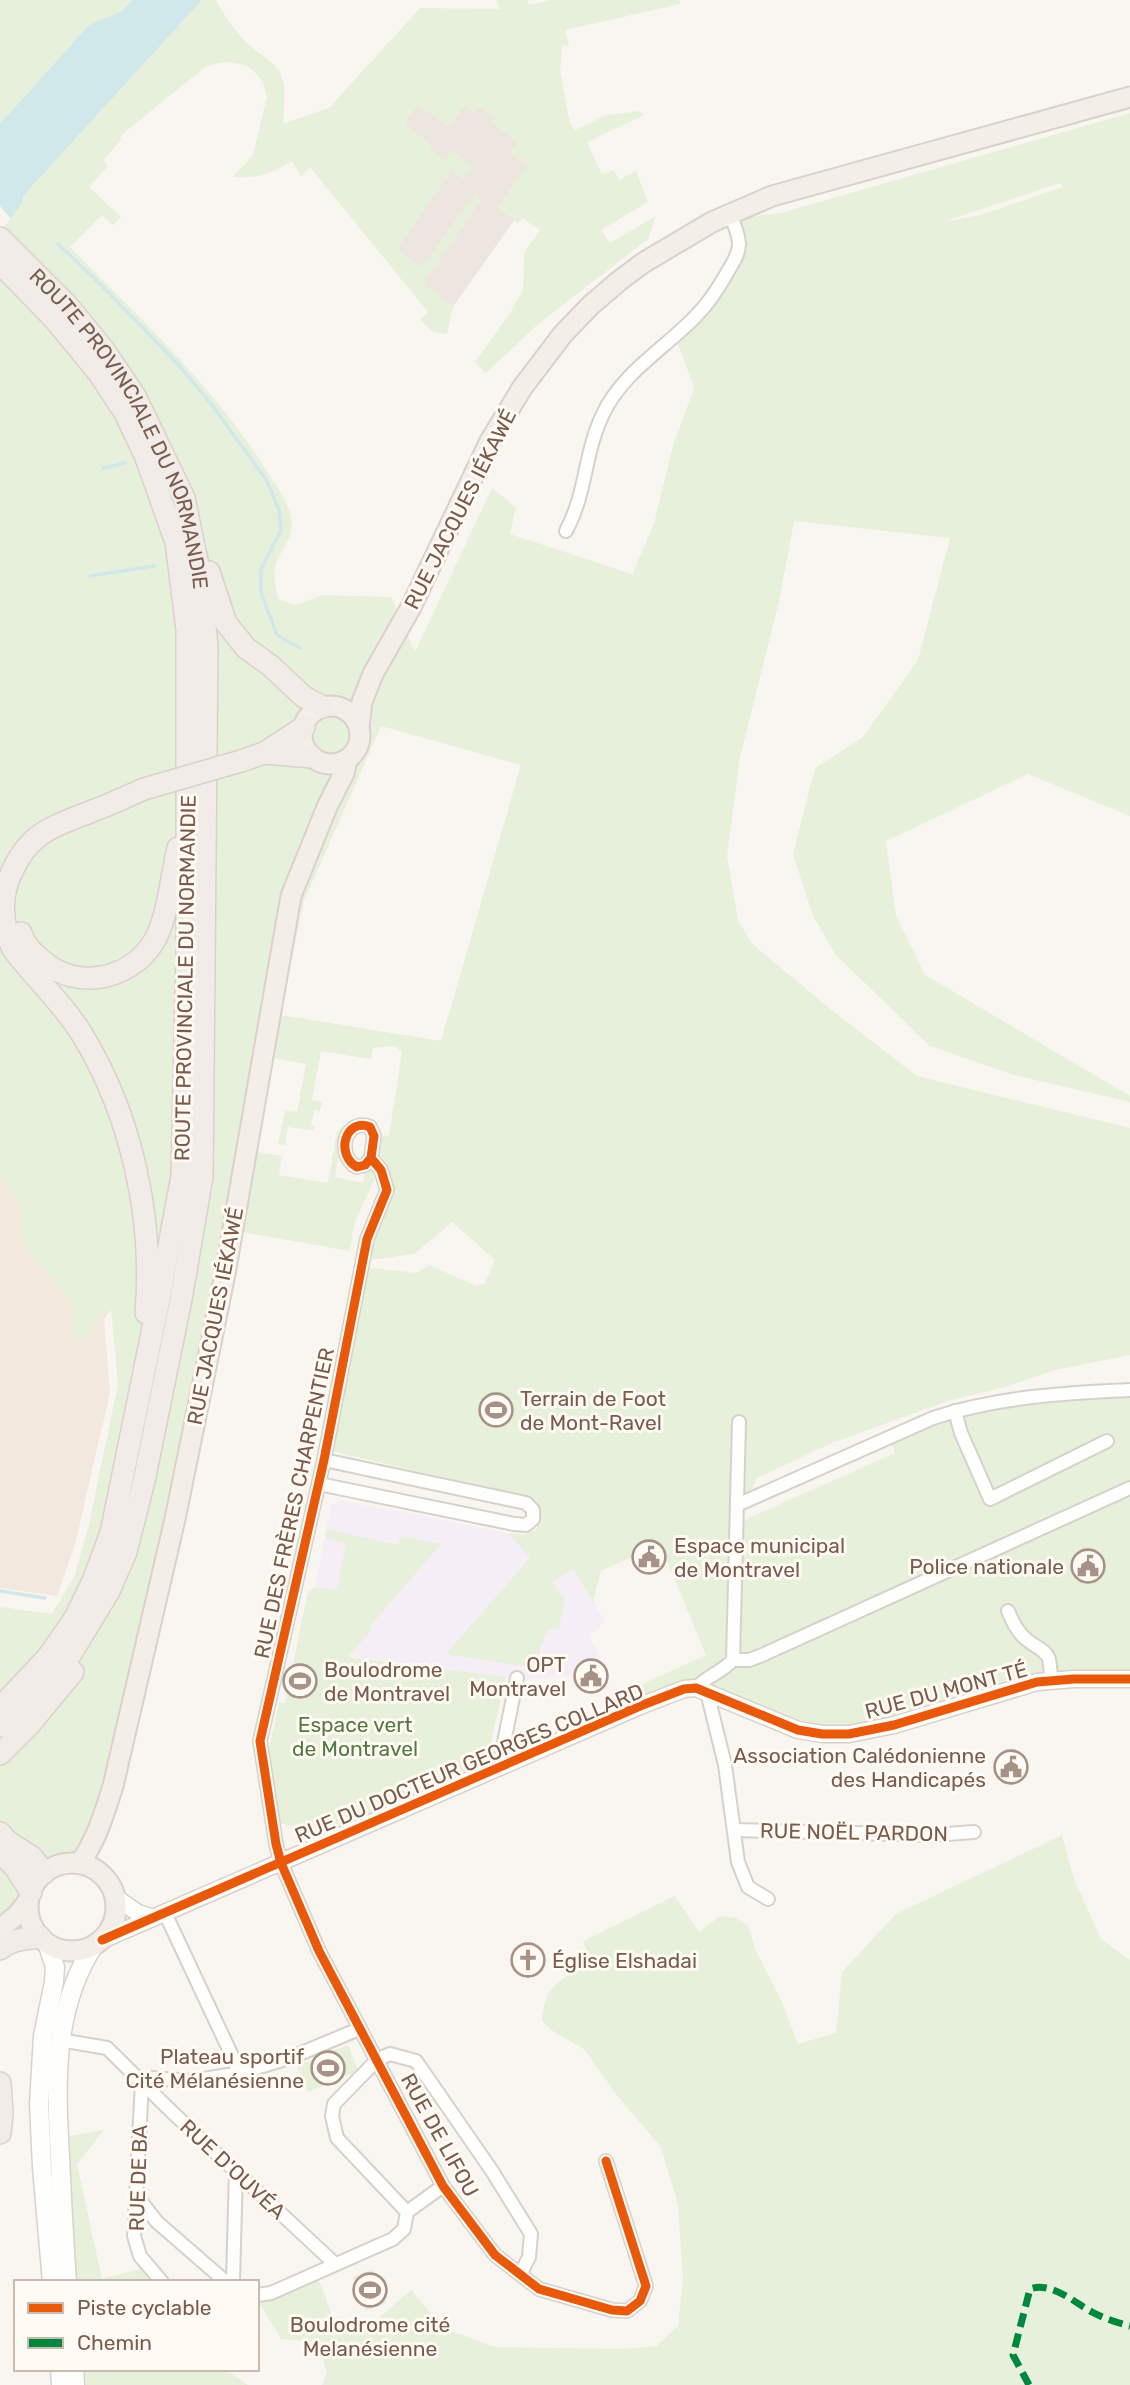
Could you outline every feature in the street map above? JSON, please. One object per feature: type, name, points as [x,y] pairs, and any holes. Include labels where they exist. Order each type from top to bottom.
[{"type":"highway","name":"ROUTE PROVINCIALE DU NORMANDIE","points":[[1,239],[68,306],[135,396],[184,499],[200,575],[207,646],[202,1177],[161,1403],[127,1552],[109,1591]]},
{"type":"highway","name":"ROUTE PROVINCIALE DU NORMANDIE","points":[[0,263],[56,321],[97,372],[125,413],[145,455],[176,542],[187,629],[187,956],[182,1176],[111,1533],[93,1581],[75,1618],[48,1657],[0,1708]]},
{"type":"highway","points":[[184,499],[226,623],[259,660],[271,666],[304,697],[330,707]]},
{"type":"highway","points":[[137,1411],[148,1266],[146,1231],[127,1135],[109,1086],[82,1035],[13,949],[6,933],[3,914],[5,889],[22,852],[37,837],[62,821],[144,789],[264,753],[303,727]]},
{"type":"highway","points":[[264,753],[316,760]]},
{"type":"highway","points":[[144,789],[101,819],[61,835],[42,848],[27,868],[17,890],[14,906],[23,939],[32,952],[65,975],[83,980],[107,977],[136,963],[153,944],[162,923],[186,808]]},
{"type":"highway","points":[[0,1726],[22,1707],[69,1657],[109,1591]]},
{"type":"highway","points":[[0,1754],[46,1706],[80,1663],[89,1648],[109,1591]]},
{"type":"highway","points":[[0,1833],[7,1841],[32,1857],[44,1873]]},
{"type":"highway","points":[[0,1853],[15,1867],[30,1896]]},
{"type":"highway","points":[[0,1948],[20,1939],[43,1940]]},
{"type":"highway","points":[[0,2083],[0,2133]]},
{"type":"main road","name":"RUE JACQUES IÉKAWÉ","points":[[957,145],[1130,88]]},
{"type":"main road","name":"RUE JACQUES IÉKAWÉ","points":[[359,726],[362,702],[373,674],[411,607],[490,441],[522,388],[591,304],[643,263],[730,213],[789,191],[1130,97]]},
{"type":"main road","name":"RUE JACQUES IÉKAWÉ","points":[[330,707],[373,674]]},
{"type":"main road","points":[[316,760],[328,764],[347,760],[359,745],[359,726],[351,713],[330,707],[311,715],[303,727],[303,743],[316,760],[327,807]]},
{"type":"main road","name":"RUE JACQUES IÉKAWÉ","points":[[80,1863],[101,1826],[113,1786],[175,1519],[225,1275],[291,896],[327,807],[344,773],[347,760]]},
{"type":"main road","name":"RUE JACQUES IÉKAWÉ","points":[[101,1826],[103,1875]]},
{"type":"main road","points":[[0,1929],[18,1913],[44,1873],[64,1863],[80,1863],[93,1867],[111,1885],[115,1896],[114,1920],[74,1982],[60,2040],[57,2107],[67,2280]]},
{"type":"main road","points":[[30,1896],[29,1914],[33,1926],[43,1940],[55,1967],[43,2036],[39,2104],[52,2280]]},
{"type":"main road","points":[[43,1940],[69,1951],[82,1950],[98,1942]]},
{"type":"street","points":[[566,531],[576,513],[586,480],[591,446],[603,412],[618,391],[651,356],[695,317],[714,296],[737,255],[739,242],[730,213]]},
{"type":"street","name":"RUE DES FRÈRES CHARPENTIER","points":[[281,1863],[260,1741],[319,1484],[367,1239],[387,1191],[381,1170],[371,1158]]},
{"type":"street","points":[[737,1505],[933,1418],[955,1411],[1021,1398],[1130,1390]]},
{"type":"street","points":[[955,1411],[961,1433],[990,1499],[1107,1441]]},
{"type":"street","points":[[733,1660],[738,1422]]},
{"type":"street","points":[[319,1484],[514,1524],[526,1525],[533,1519],[533,1510],[526,1503],[324,1460]]},
{"type":"street","name":"RUE DU DOCTEUR GEORGES COLLARD","points":[[98,1942],[640,1706],[684,1689],[696,1688],[733,1660],[749,1660],[760,1656],[1130,1488]]},
{"type":"street","points":[[1008,1611],[1014,1626],[1026,1639],[1045,1650],[1051,1661],[1051,1681]]},
{"type":"street","points":[[499,1767],[517,1678]]},
{"type":"street","name":"RUE DU MONT TÉ","points":[[696,1688],[798,1730],[822,1734],[849,1734],[894,1725],[1037,1682],[1130,1679]]},
{"type":"street","points":[[712,1693],[709,1700],[725,1765],[738,1862],[748,1887],[768,1899]]},
{"type":"street","name":"RUE NOËL PARDON","points":[[735,1830],[934,1835],[974,1832]]},
{"type":"street","name":"RUE DE LIFOU","points":[[281,1863],[319,1951],[443,2186],[495,2255],[539,2289],[612,2310],[627,2311],[640,2301],[646,2286],[606,2161]]},
{"type":"street","points":[[115,1896],[126,1906],[158,1915],[240,2073]]},
{"type":"street","points":[[142,2082],[151,2078],[192,2081],[240,2073],[292,2057],[359,2029]]},
{"type":"street","name":"RUE D'OUVÉA","points":[[60,2040],[107,2048],[334,2263]]},
{"type":"street","points":[[407,2212],[337,2138],[332,2116],[334,2104],[377,2059],[390,2054],[416,2061],[492,2171],[531,2234],[529,2257],[521,2273]]},
{"type":"street","name":"RUE DE BA","points":[[142,2082],[134,2236],[140,2256],[160,2280]]},
{"type":"street","points":[[233,2280],[236,2170]]},
{"type":"street","points":[[259,2295],[271,2293],[393,2239],[404,2229],[407,2212],[443,2186]]},
{"type":"street","points":[[136,2195],[157,2222],[224,2280]]},
{"type":"shaded area","points":[[430,37],[554,164],[440,325],[310,167]]},
{"type":"shaded area","points":[[0,1174],[21,1208],[22,1242],[71,1302],[96,1318],[111,1309],[104,1319],[110,1392],[75,1545],[57,1596],[0,1588]]},
{"type":"shaded area","points":[[340,1500],[508,1533],[553,1582],[573,1569],[605,1621],[590,1635],[603,1665],[582,1674],[525,1680],[296,1649],[308,1592],[315,1587],[331,1506]]},
{"type":"green space","points":[[0,0],[132,0],[122,11],[89,25],[0,124]]},
{"type":"green space","points":[[202,0],[216,0],[239,35],[279,71],[285,90],[283,124],[329,108],[420,8],[500,9],[496,0],[527,0],[529,5],[551,0],[679,0],[680,4],[565,30],[569,45],[562,46],[560,71],[570,123],[575,130],[607,115],[640,111],[644,115],[587,142],[602,175],[614,170],[619,180],[636,171],[648,202],[601,230],[610,243],[656,216],[648,239],[537,325],[486,373],[475,362],[509,315],[523,290],[524,253],[540,230],[522,218],[518,223],[497,208],[527,166],[510,153],[517,142],[491,123],[495,118],[480,107],[475,113],[465,105],[449,127],[418,105],[404,124],[431,144],[429,148],[445,159],[452,151],[473,166],[463,179],[452,171],[397,249],[422,267],[475,193],[482,198],[424,284],[453,306],[447,334],[433,332],[420,320],[428,312],[310,167],[301,177],[292,161],[264,175],[233,177],[253,155],[267,97],[259,77],[244,65],[225,62],[204,68],[120,136],[122,139],[103,160],[108,166],[89,187],[121,217],[113,225],[102,215],[70,247],[196,377],[241,433],[287,506],[292,522],[290,536],[275,567],[278,599],[296,605],[323,595],[391,597],[415,652],[492,488],[516,507],[510,534],[634,575],[654,524],[672,449],[694,388],[675,335],[695,317],[739,242],[740,218],[781,213],[1130,113],[1130,816],[1028,774],[886,841],[896,916],[925,975],[1130,1096],[1130,1102],[1014,1075],[930,1046],[836,955],[813,916],[793,854],[815,768],[863,737],[918,660],[950,538],[794,521],[780,597],[740,757],[727,857],[738,920],[752,944],[917,1076],[1130,1128],[1130,1355],[1055,1370],[1005,1387],[948,1401],[832,1443],[757,1478],[737,1523],[895,1453],[890,1438],[955,1411],[1130,1390],[1130,1679],[1074,1679],[894,1725],[822,1734],[704,1690],[640,1706],[632,1689],[706,1655],[660,1544],[601,1571],[593,1602],[573,1569],[553,1582],[565,1599],[559,1629],[547,1630],[534,1668],[446,1654],[530,1558],[508,1533],[524,1535],[536,1530],[539,1508],[529,1497],[326,1450],[362,1267],[417,1273],[429,1265],[476,1286],[485,1283],[495,1260],[452,1222],[414,1254],[363,1261],[387,1191],[374,1162],[381,1135],[389,1136],[402,1052],[395,1046],[373,1048],[371,1059],[321,1051],[312,1100],[322,1102],[320,1111],[314,1110],[311,1125],[315,1126],[314,1131],[288,1127],[285,1145],[278,1144],[285,1111],[297,1112],[306,1064],[273,1058],[257,1152],[282,1156],[279,1175],[328,1183],[337,1131],[344,1127],[335,1177],[363,1183],[365,1169],[373,1169],[374,1180],[354,1224],[350,1251],[243,1232],[104,1845],[45,1861],[0,1920],[0,1607],[52,1614],[74,1577],[88,1529],[118,1384],[111,1310],[96,1318],[93,1332],[82,1342],[73,1339],[71,1302],[21,1242],[21,1208],[0,1174],[0,231],[16,213],[23,196]],"holes":[[[1060,183],[1063,187],[981,215],[943,222]],[[381,726],[521,765],[441,1041],[280,1015],[304,901]]]},
{"type":"green space","name":"Espace vert de Montravel","points":[[326,1529],[398,1545],[401,1536],[441,1544],[370,1626],[372,1629],[348,1657],[506,1677],[488,1755],[473,1769],[319,1836],[278,1823],[269,1749],[279,1703],[285,1703],[308,1592],[315,1587],[337,1590],[346,1543],[325,1538]]},
{"type":"green space","points":[[1062,1835],[1074,1879],[1101,1939],[1130,1960],[1130,2385],[322,2385],[327,2372],[317,2342],[281,2339],[259,2298],[316,2272],[338,2332],[330,2337],[374,2322],[411,2290],[443,2328],[495,2347],[622,2349],[657,2346],[678,2326],[683,2279],[678,2205],[661,2147],[619,2098],[584,2049],[554,2032],[542,2021],[551,1990],[563,1979],[591,1962],[583,1941],[675,1896],[699,1932],[720,1916],[736,1918],[748,1926],[756,1951],[781,2000],[798,2044],[836,2033],[842,1972],[896,1914]]},
{"type":"green space","name":"Plateau sportif Cité Mélanésienne","points":[[348,2045],[358,2071],[308,2092],[297,2066]]},
{"type":"green space","points":[[104,2130],[77,2164],[102,2279],[140,2269],[149,2280],[77,2280],[65,2194],[65,2137]]},
{"type":"green space","name":"Boulodrome cité Melanésienne","points":[[373,2269],[386,2303],[366,2311],[353,2277]]},
{"type":"green space","points":[[79,2371],[228,2371],[248,2385],[82,2385]]},
{"type":"water","points":[[132,0],[202,0],[23,196],[22,203],[11,219],[0,206],[0,124],[89,25],[122,11]]},
{"type":"waterway","points":[[58,244],[176,362],[212,405],[267,481],[279,510],[281,530],[261,569],[261,593],[277,635],[300,648]]},
{"type":"waterway","points":[[103,468],[125,463]]},
{"type":"waterway","points":[[90,576],[154,566]]},
{"type":"waterway","points":[[0,1591],[45,1598]]},
{"type":"marked path","points":[[1029,2385],[1013,2355],[1030,2289],[1038,2287],[1054,2290],[1096,2314],[1130,2326]]},
{"type":"cycle path","points":[[371,1158],[365,1165],[357,1167],[346,1154],[346,1139],[354,1127],[370,1127],[374,1136],[371,1158],[381,1170],[387,1190],[367,1239],[324,1460],[260,1741],[276,1844],[281,1863],[319,1951],[443,2186],[495,2255],[539,2289],[612,2310],[627,2311],[640,2301],[646,2286],[606,2161]]},
{"type":"cycle path","points":[[102,1940],[684,1689],[696,1688],[798,1730],[822,1734],[849,1734],[894,1725],[1037,1682],[1130,1679]]},
{"type":"place","name":"Terrain de Foot de Mont-Ravel","points":[[496,1410]]},
{"type":"place","name":"Espace municipal de Montravel","points":[[649,1557]]},
{"type":"place","name":"Police nationale","points":[[1088,1566]]},
{"type":"place","name":"OPT Montravel","points":[[591,1676]]},
{"type":"place","name":"Boulodrome de Montravel","points":[[300,1681]]},
{"type":"place","name":"Association Calédonienne des Handicapés","points":[[1011,1767]]},
{"type":"place","name":"Église Elshadai","points":[[528,1960]]},
{"type":"place","name":"Plateau sportif Cité Mélanésienne","points":[[328,2068]]},
{"type":"place","name":"Boulodrome cité Melanésienne","points":[[370,2290]]}]
